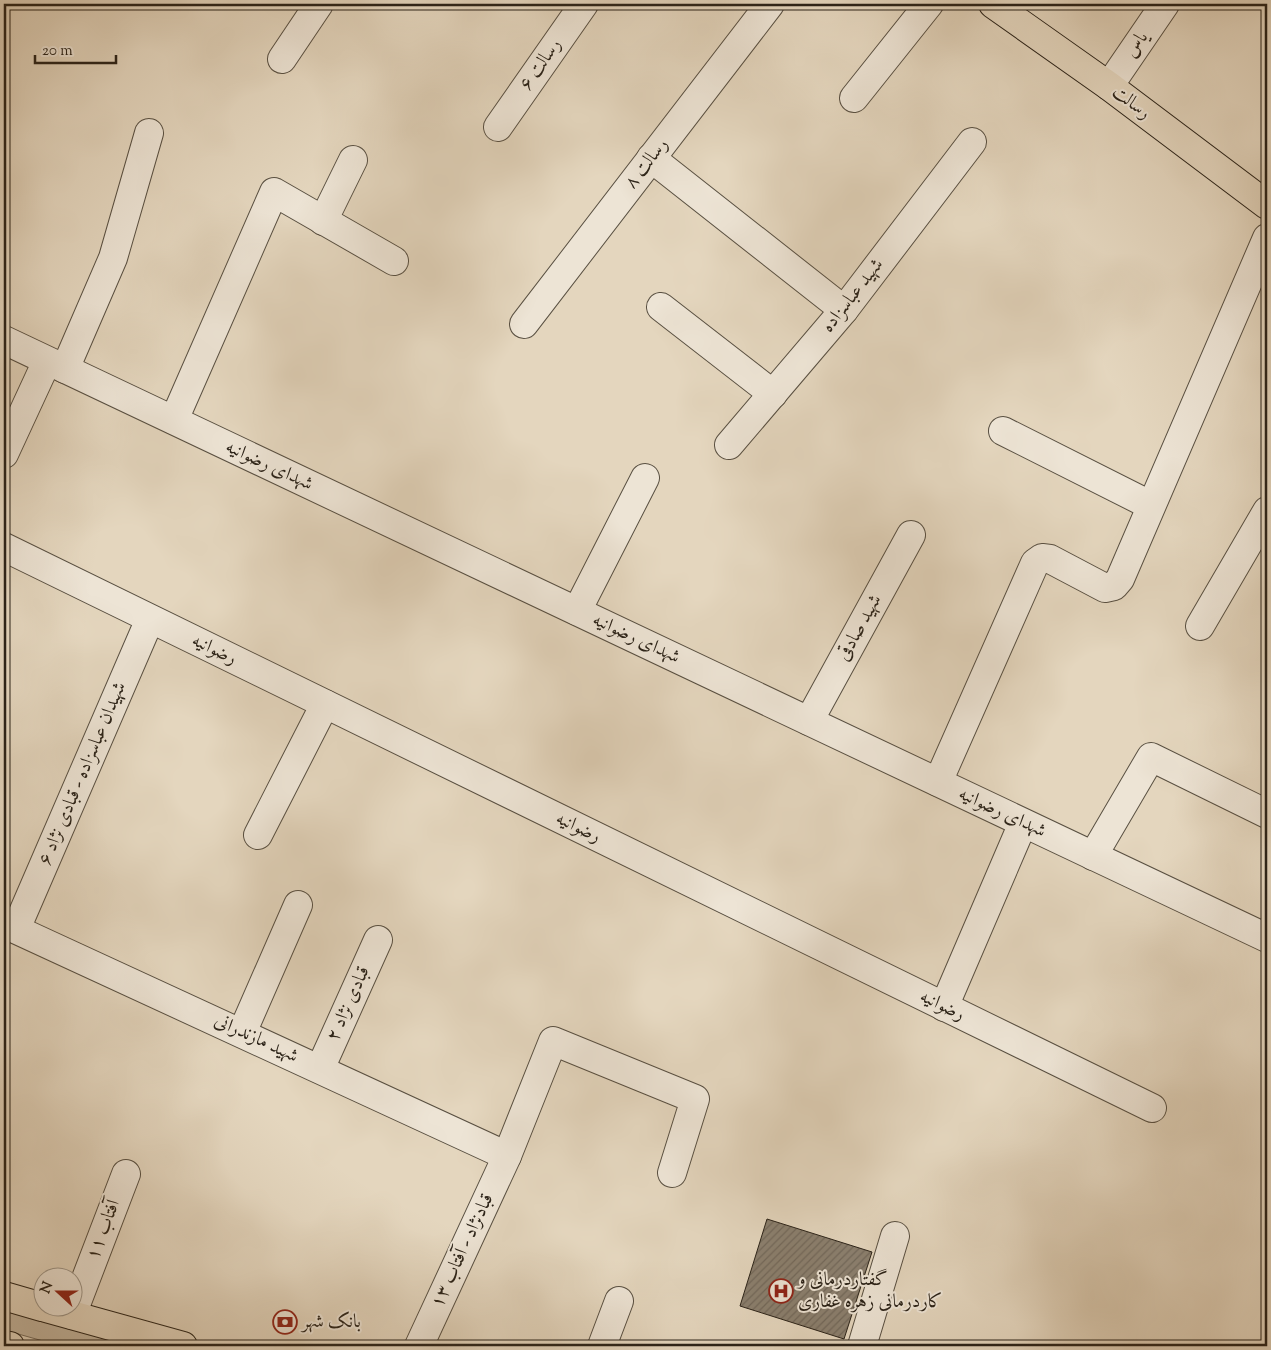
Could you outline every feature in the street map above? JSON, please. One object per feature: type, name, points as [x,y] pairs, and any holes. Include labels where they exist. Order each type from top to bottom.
[{"type":"main road","name":"رسالت","points":[[993,4],[1109,86],[1267,205]]},
{"type":"main road","points":[[4,1296],[32,1304]]},
{"type":"main road","points":[[82,1318],[184,1346]]},
{"type":"main road","points":[[4,1345],[10,1346]]},
{"type":"street","points":[[282,59],[319,4]]},
{"type":"street","name":"رسالت ۶","points":[[498,127],[584,4]]},
{"type":"street","name":"رسالت ۸","points":[[524,324],[770,4]]},
{"type":"street","points":[[854,98],[929,4]]},
{"type":"street","name":"یاس","points":[[1109,86],[1165,4]]},
{"type":"street","points":[[4,454],[56,365],[112,258],[149,133]]},
{"type":"street","name":"شهید عباسزاده","points":[[729,445],[844,310],[972,142]]},
{"type":"street","points":[[652,158],[844,310]]},
{"type":"street","points":[[324,220],[353,160]]},
{"type":"street","points":[[174,420],[274,192],[394,261]]},
{"type":"street","points":[[938,782],[1035,563],[1042,558],[1050,559],[1105,588],[1114,586],[1120,579],[1150,505],[1267,238]]},
{"type":"street","points":[[661,307],[773,394]]},
{"type":"street","name":"شهدای رضوانیه","points":[[4,340],[1267,938]]},
{"type":"street","points":[[1003,431],[1150,505]]},
{"type":"street","points":[[577,611],[645,478]]},
{"type":"street","points":[[1200,626],[1267,511]]},
{"type":"street","name":"شهید صادقی","points":[[809,721],[911,535]]},
{"type":"street","name":"رضوانیه","points":[[4,547],[1152,1108]]},
{"type":"street","name":"شهیدان عباسزاده - قبادی نژاد ۶","points":[[10,927],[150,619]]},
{"type":"street","points":[[258,835],[325,704]]},
{"type":"street","points":[[1093,856],[1151,757],[1267,814]]},
{"type":"street","points":[[944,1007],[1023,823]]},
{"type":"street","points":[[242,1033],[298,905]]},
{"type":"street","name":"شهید مازندرانی","points":[[10,927],[320,1068],[507,1156]]},
{"type":"street","name":"قبادی نژاد ۲","points":[[320,1068],[378,940]]},
{"type":"street","name":"قبادنژاد - آفتاب ۱۳","points":[[419,1346],[507,1156],[553,1041],[694,1100],[672,1173]]},
{"type":"street","name":"آفتاب ۱۱","points":[[82,1289],[126,1174]]},
{"type":"street","points":[[862,1346],[895,1236]]},
{"type":"street","points":[[602,1346],[619,1300]]},
{"type":"shaded area","points":[[4,1309],[138,1346],[61,1346],[4,1330]]},
{"type":"building","points":[[767,1219],[872,1252],[844,1339],[740,1306]]},
{"type":"place","name":"گفتاردرمانی و کاردرمانی زهره غفاری","points":[[781,1291]]},
{"type":"place","name":"بانک شهر","points":[[285,1322]]}]
